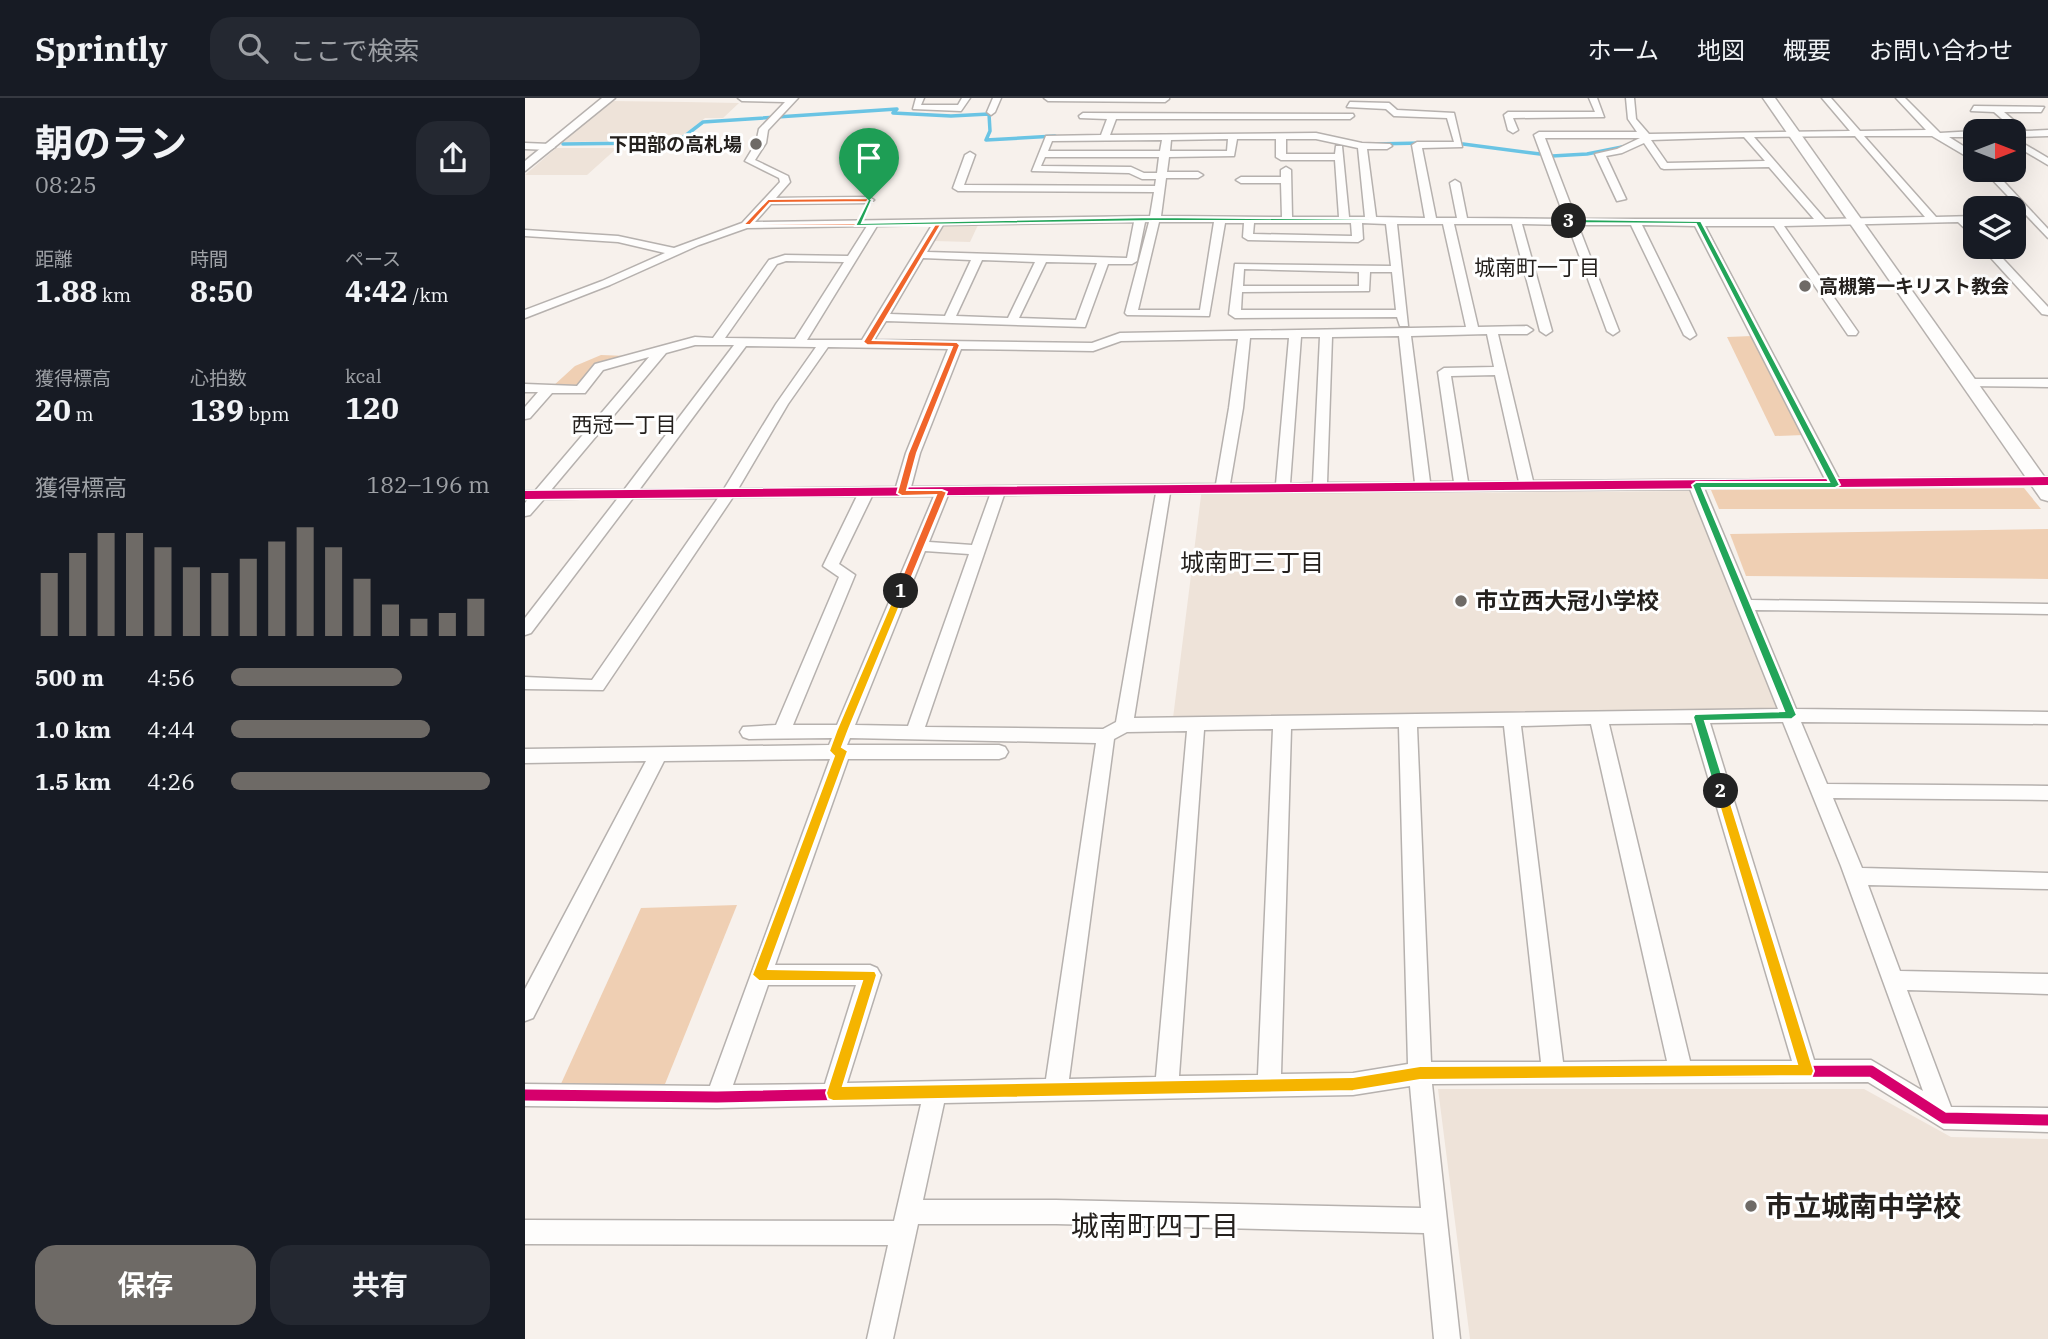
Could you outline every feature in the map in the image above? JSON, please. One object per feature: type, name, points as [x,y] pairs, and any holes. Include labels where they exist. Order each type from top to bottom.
[{"type":"street","points":[[525,167],[609,98]]},
{"type":"street","points":[[742,98],[793,99]]},
{"type":"street","points":[[920,98],[916,107],[961,108],[966,98]]},
{"type":"street","points":[[991,112],[997,98]]},
{"type":"street","points":[[1048,98],[1165,98],[1160,116],[1164,155],[1159,188],[1131,313],[1205,314],[1220,220]]},
{"type":"street","points":[[1630,98],[1632,119],[1664,166],[1771,164]]},
{"type":"street","points":[[1769,98],[1970,383],[2043,481],[2048,495]]},
{"type":"street","points":[[1826,98],[1933,220]]},
{"type":"street","points":[[1900,98],[1936,134],[1963,151]]},
{"type":"street","points":[[746,225],[785,182],[783,176],[750,161],[761,144],[764,129],[793,99]]},
{"type":"street","points":[[1513,130],[1508,115],[1601,115],[1595,102]]},
{"type":"street","points":[[1337,104],[1350,106]]},
{"type":"street","points":[[1350,106],[1371,220]]},
{"type":"street","points":[[1083,116],[1160,116],[1350,106],[1389,106],[1394,113],[1451,115],[1459,145],[1417,145],[1431,221]]},
{"type":"street","points":[[1974,109],[2041,109]]},
{"type":"street","points":[[1996,109],[2005,119]]},
{"type":"street","points":[[1105,137],[1112,116]]},
{"type":"street","points":[[2027,134],[2048,133]]},
{"type":"street","points":[[1621,199],[1600,154],[1619,150],[1654,135],[1963,134]]},
{"type":"street","points":[[1613,331],[1539,135],[1646,137]]},
{"type":"street","points":[[1747,135],[1822,222]]},
{"type":"street","points":[[1042,154],[1164,155],[1231,160],[1233,136]]},
{"type":"street","points":[[1281,136],[1281,157],[1340,157]]},
{"type":"street","points":[[1198,175],[1142,176],[1131,170],[1035,169],[1049,138],[1316,136],[1357,144],[1387,146]]},
{"type":"street","points":[[1249,220],[1248,237],[1358,239],[1350,220],[1339,141]]},
{"type":"street","points":[[525,146],[550,147]]},
{"type":"street","points":[[2027,149],[2048,162]]},
{"type":"street","points":[[970,155],[958,188],[1159,188]]},
{"type":"street","points":[[1241,180],[1286,175],[1287,220]]},
{"type":"street","points":[[1999,182],[2048,234]]},
{"type":"street","points":[[1455,183],[1463,221]]},
{"type":"street","points":[[858,225],[875,190]]},
{"type":"street","points":[[768,201],[869,200]]},
{"type":"street","points":[[2026,218],[2033,218]]},
{"type":"street","points":[[525,314],[746,225],[1154,219],[1777,223],[1960,219],[1963,222]]},
{"type":"street","points":[[920,255],[1132,261],[1140,220]]},
{"type":"street","points":[[1391,221],[1423,487]]},
{"type":"street","points":[[1448,221],[1472,332]]},
{"type":"street","points":[[1516,221],[1546,331]]},
{"type":"street","points":[[1635,222],[1690,335]]},
{"type":"street","points":[[1698,222],[1835,485]]},
{"type":"street","points":[[867,342],[939,223]]},
{"type":"street","points":[[1777,223],[1852,332]]},
{"type":"street","points":[[795,343],[799,343],[873,225]]},
{"type":"street","points":[[525,233],[618,239],[676,252]]},
{"type":"street","points":[[525,249],[543,234]]},
{"type":"street","points":[[949,319],[978,257]]},
{"type":"street","points":[[716,342],[773,262],[785,258],[852,259]]},
{"type":"street","points":[[1012,321],[1042,258]]},
{"type":"street","points":[[1997,259],[2046,312]]},
{"type":"street","points":[[883,317],[1081,324],[1104,260]]},
{"type":"street","points":[[1397,269],[1240,266],[1235,314],[1403,323],[1472,332],[1527,330]]},
{"type":"street","points":[[1237,289],[1365,289],[1364,268]]},
{"type":"street","points":[[525,388],[580,390],[599,367],[695,341],[1093,347],[1120,337],[1327,335],[1403,323]]},
{"type":"street","points":[[1492,331],[1527,486]]},
{"type":"street","points":[[1320,487],[1327,335]]},
{"type":"street","points":[[1283,487],[1295,336]]},
{"type":"street","points":[[1222,488],[1236,408],[1244,337]]},
{"type":"street","points":[[525,629],[629,495],[741,343]]},
{"type":"street","points":[[525,683],[597,686],[728,494],[782,404],[823,345]]},
{"type":"street","points":[[902,493],[912,453],[957,345]]},
{"type":"street","points":[[525,512],[533,495],[662,350]]},
{"type":"street","points":[[1462,486],[1444,372],[1501,372]]},
{"type":"street","points":[[1970,383],[2048,383]]},
{"type":"street","points":[[525,415],[548,389]]},
{"type":"street","points":[[533,495],[2043,481]]},
{"type":"street","points":[[1696,485],[1792,715],[1855,876],[1944,1118]]},
{"type":"street","points":[[1124,725],[1164,489]]},
{"type":"street","points":[[717,1097],[838,751],[843,729],[942,492]]},
{"type":"street","points":[[914,733],[997,492]]},
{"type":"street","points":[[782,731],[847,575],[831,566],[866,493]]},
{"type":"street","points":[[919,547],[977,550]]},
{"type":"street","points":[[1746,605],[2048,609]]},
{"type":"street","points":[[525,756],[838,751],[945,743],[978,744],[1106,736],[1124,725],[1792,715],[2048,718]]},
{"type":"street","points":[[1699,717],[1806,1071]]},
{"type":"street","points":[[1599,719],[1681,1072]]},
{"type":"street","points":[[1512,720],[1553,1072]]},
{"type":"street","points":[[1408,722],[1420,1073],[1447,1339]]},
{"type":"street","points":[[1269,1086],[1282,724]]},
{"type":"street","points":[[1167,1087],[1196,725]]},
{"type":"street","points":[[749,732],[843,729],[914,733],[945,743]]},
{"type":"street","points":[[1056,1089],[1106,736]]},
{"type":"street","points":[[978,744],[999,752]]},
{"type":"street","points":[[525,1011],[658,755]]},
{"type":"street","points":[[1821,790],[2048,793]]},
{"type":"street","points":[[1855,876],[2048,881]]},
{"type":"street","points":[[759,975],[870,975],[833,1093]]},
{"type":"street","points":[[1893,980],[2048,984]]},
{"type":"street","points":[[525,1095],[717,1097],[1353,1084],[1420,1073],[1871,1071],[1944,1118],[2048,1120]]},
{"type":"street","points":[[880,1339],[935,1093]]},
{"type":"street","points":[[525,1232],[906,1223],[1070,1213],[1436,1221]]},
{"type":"shaded area","points":[[612,101],[739,103],[723,118],[705,118],[682,136],[669,135],[644,141],[561,142]]},
{"type":"shaded area","points":[[556,148],[617,148],[587,175],[525,175]]},
{"type":"shaded area","points":[[978,225],[970,242],[934,241],[944,226]]},
{"type":"shaded area","points":[[1752,336],[1804,435],[1775,436],[1727,337]]},
{"type":"shaded area","points":[[601,355],[627,356],[592,369],[577,387],[552,387],[575,366]]},
{"type":"shaded area","name":"市立西大冠小学校","points":[[1202,488],[1425,493],[1690,491],[1778,708],[1173,718]]},
{"type":"shaded area","points":[[2024,488],[2041,509],[1719,509],[1711,490]]},
{"type":"shaded area","points":[[2048,529],[2048,579],[1746,576],[1730,534]]},
{"type":"shaded area","points":[[737,905],[665,1084],[560,1086],[641,908]]},
{"type":"shaded area","name":"市立城南中学校","points":[[1438,1089],[1864,1089],[1951,1137],[2048,1139],[2048,1339],[1470,1339]]},
{"type":"waterway","points":[[563,144],[647,143],[681,139],[703,122],[897,109],[893,113],[951,116],[989,114],[990,131],[986,140],[1055,136]]},
{"type":"waterway","points":[[1374,144],[1422,143]]},
{"type":"waterway","points":[[1463,144],[1540,154]]},
{"type":"waterway","points":[[1552,156],[1587,154],[1627,146]]},
{"type":"cycle path","points":[[525,495],[2048,481]]},
{"type":"cycle path","points":[[525,1095],[717,1097],[1353,1084],[1420,1073],[1871,1071],[1944,1118],[2048,1120]]},
{"type":"place","name":"下田部の高札場","points":[[756,144]]},
{"type":"place","name":"高槻第一キリスト教会","points":[[1805,286]]},
{"type":"place","name":"市立西大冠小学校","points":[[1461,601]]},
{"type":"place","name":"市立城南中学校","points":[[1751,1206]]},
{"type":"district","name":"城南町一丁目","points":[[1537,268]]},
{"type":"district","name":"西冠一丁目","points":[[624,425]]},
{"type":"district","name":"城南町三丁目","points":[[1252,563]]},
{"type":"district","name":"城南町四丁目","points":[[1155,1226]]},
{"type":"route","points":[[869,200],[768,201],[746,225],[795,226],[873,225],[939,223],[867,342],[957,345],[912,453],[902,493],[942,492],[843,729],[835,751],[842,751],[759,975],[870,975],[833,1093],[1353,1084],[1420,1073],[1806,1071],[1699,717],[1792,715],[1696,485],[1835,485],[1698,222],[1154,219],[939,223],[858,225],[869,200]]}]
